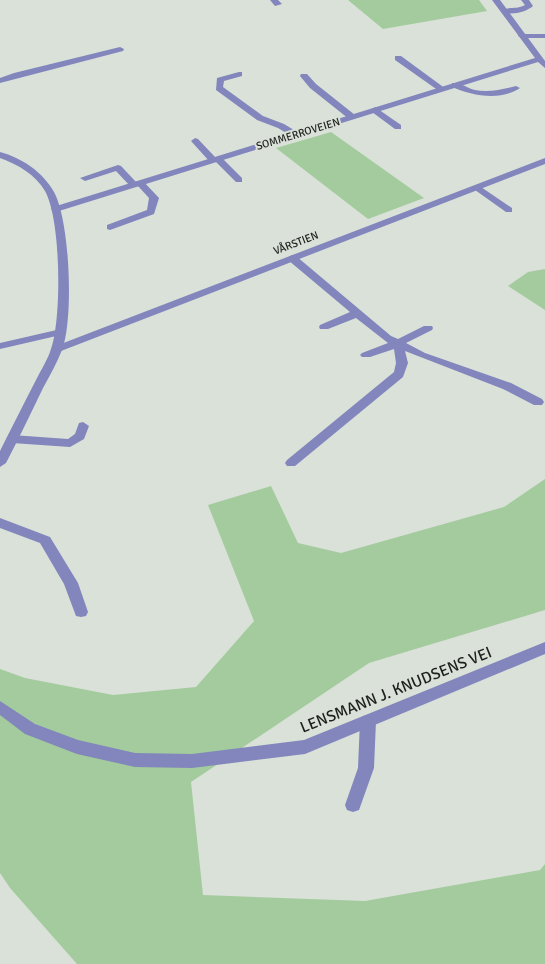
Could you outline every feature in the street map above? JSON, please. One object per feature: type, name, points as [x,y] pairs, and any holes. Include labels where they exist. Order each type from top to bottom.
[{"type":"street","points":[[496,0],[542,63]]},
{"type":"street","points":[[504,11],[522,10],[529,6],[525,0]]},
{"type":"street","points":[[522,36],[545,36]]},
{"type":"street","points":[[0,81],[120,48]]},
{"type":"street","points":[[398,58],[442,89]]},
{"type":"street","name":"SOMMERROVEIEN","points":[[56,209],[455,85],[542,63]]},
{"type":"street","points":[[239,74],[220,80],[220,88],[260,118],[281,126],[296,135]]},
{"type":"street","points":[[304,76],[313,86],[352,117]]},
{"type":"street","points":[[455,85],[470,93],[481,94],[516,88]]},
{"type":"street","points":[[375,110],[398,127]]},
{"type":"street","points":[[195,141],[238,180]]},
{"type":"street","points":[[0,155],[8,157],[31,170],[49,189],[56,209],[65,278],[61,332],[57,349],[0,463]]},
{"type":"street","name":"VÅRSTIEN","points":[[57,349],[545,161]]},
{"type":"street","points":[[85,178],[131,164]]},
{"type":"street","points":[[110,227],[151,212],[154,198],[118,168]]},
{"type":"street","points":[[478,188],[509,210]]},
{"type":"street","points":[[292,258],[387,338],[421,355],[507,386],[538,402]]},
{"type":"street","points":[[324,327],[358,313]]},
{"type":"street","points":[[366,355],[398,343],[428,328]]},
{"type":"street","points":[[0,346],[61,332]]},
{"type":"street","points":[[291,463],[399,374],[402,363],[398,343]]},
{"type":"street","points":[[12,439],[70,443],[80,436],[83,426]]},
{"type":"street","points":[[0,523],[45,540],[71,583],[81,612]]},
{"type":"street","name":"LENSMANN J. KNUDSENS VEI","points":[[0,707],[30,729],[67,743],[135,760],[192,761],[305,747],[545,648]]},
{"type":"street","points":[[353,805],[366,768],[368,721]]},
{"type":"green space","points":[[348,0],[479,0],[487,11],[383,29]]},
{"type":"green space","points":[[331,132],[424,198],[368,219],[276,148]]},
{"type":"green space","points":[[545,269],[545,310],[508,286],[528,272]]},
{"type":"green space","points":[[545,479],[545,610],[369,663],[191,782],[203,895],[365,901],[540,870],[545,864],[545,964],[77,964],[10,888],[0,873],[0,669],[25,678],[113,695],[196,687],[254,621],[208,505],[271,486],[298,543],[341,553],[504,507]]}]
